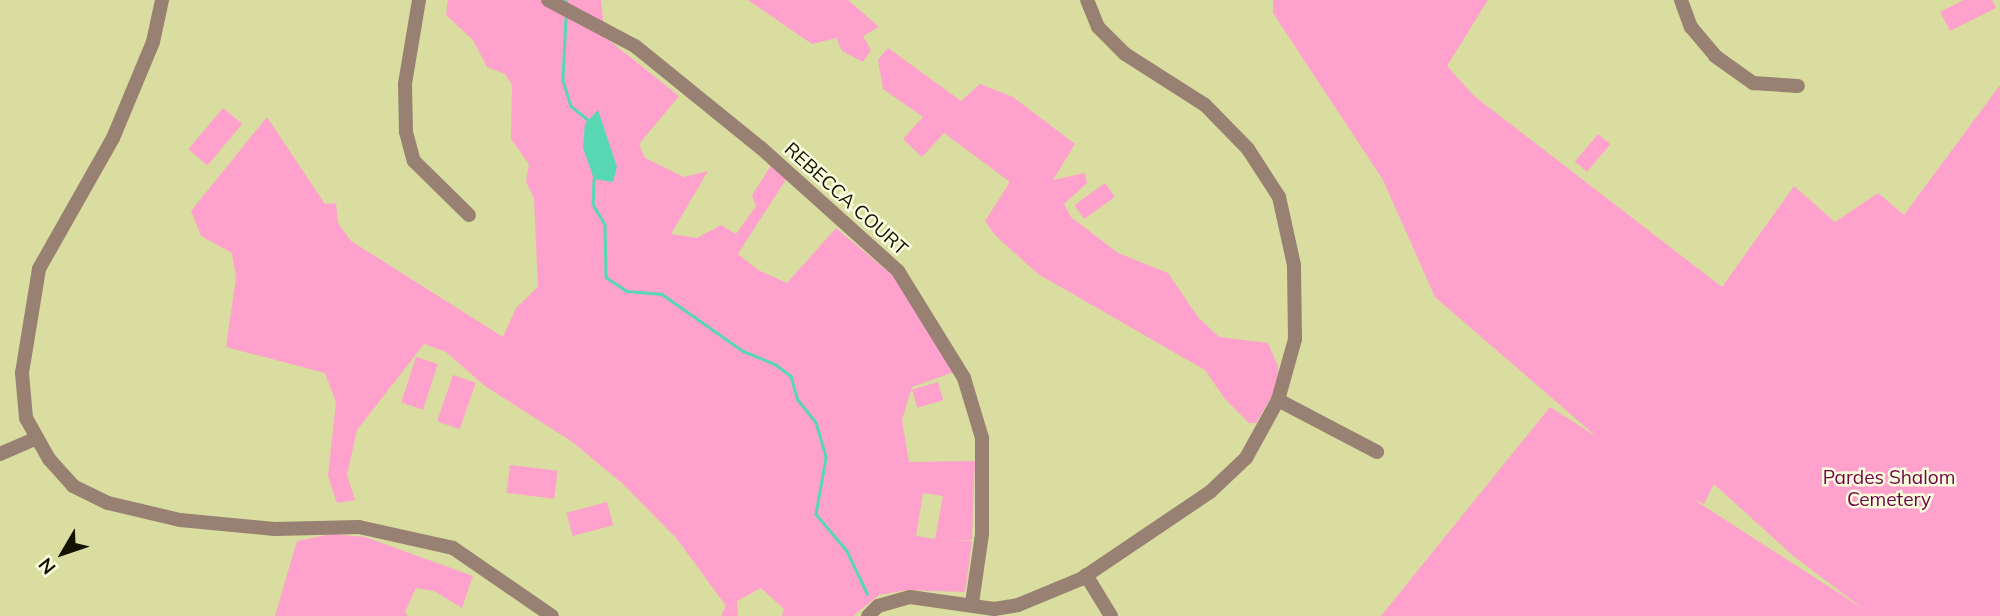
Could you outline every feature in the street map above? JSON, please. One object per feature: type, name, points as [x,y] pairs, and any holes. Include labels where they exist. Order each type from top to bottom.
[{"type":"street","points":[[162,0],[153,42],[113,138],[39,269],[22,373],[26,418],[37,438],[73,486],[108,503],[180,520],[396,532],[453,548],[552,616]]},
{"type":"street","points":[[419,0],[405,84],[406,132],[414,161],[469,215]]},
{"type":"street","name":"REBECCA COURT","points":[[548,0],[635,46],[761,148],[898,271],[964,378],[982,438],[982,534],[971,603]]},
{"type":"street","points":[[868,616],[878,607],[910,597],[971,603],[994,609],[1018,605],[1086,575],[1210,492],[1246,458],[1278,400],[1295,339],[1294,265],[1279,197],[1248,149],[1205,105],[1125,54],[1098,27],[1087,0]]},
{"type":"street","points":[[1681,0],[1691,27],[1715,56],[1753,83],[1798,86]]},
{"type":"street","points":[[1278,400],[1377,452]]},
{"type":"street","points":[[0,454],[37,438]]},
{"type":"street","points":[[1086,575],[1111,616]]},
{"type":"green space","points":[[448,0],[601,0],[605,37],[679,96],[639,144],[645,158],[684,177],[708,171],[671,234],[697,238],[721,225],[736,234],[756,206],[752,195],[772,164],[787,175],[785,181],[738,254],[758,270],[787,283],[836,228],[893,276],[954,372],[912,387],[902,420],[909,462],[975,461],[972,540],[947,540],[972,541],[965,592],[907,590],[879,595],[853,616],[782,616],[784,609],[761,588],[737,601],[738,616],[721,616],[726,606],[677,539],[623,484],[571,441],[485,386],[446,352],[424,344],[357,430],[347,475],[355,500],[337,503],[328,476],[336,402],[325,373],[226,347],[236,277],[232,253],[201,236],[191,211],[267,117],[325,204],[336,203],[338,223],[351,241],[503,337],[516,308],[538,287],[534,198],[526,182],[529,164],[511,139],[512,85],[505,74],[487,67],[473,40],[446,15]],"holes":[[[923,493],[943,496],[935,539],[916,536]]]},
{"type":"green space","points":[[748,0],[848,0],[879,27],[863,36],[871,50],[863,62],[842,51],[836,38],[812,44]]},
{"type":"green space","name":"Pardes Shalom Cemetery","points":[[1273,0],[1488,0],[1447,66],[1474,96],[1722,287],[1794,186],[1835,222],[1878,193],[1904,215],[2000,85],[2000,616],[1381,616],[1550,407],[1597,437],[1435,297],[1383,180],[1273,13]],"holes":[[[1714,484],[1792,555],[1865,610],[1693,499],[1704,504]]]},
{"type":"green space","points":[[1964,0],[1992,0],[1996,8],[1950,31],[1940,12]]},
{"type":"green space","points":[[888,48],[961,101],[980,84],[1013,97],[1075,144],[1053,180],[1085,173],[1087,183],[1064,204],[1071,217],[1118,253],[1168,273],[1198,317],[1219,337],[1268,343],[1278,366],[1279,384],[1256,423],[1249,423],[1225,399],[1205,370],[1038,274],[996,236],[985,221],[1010,182],[944,133],[922,157],[903,139],[923,117],[883,89],[878,60]]},
{"type":"green space","points":[[223,108],[242,124],[207,165],[188,149]]},
{"type":"green space","points":[[1598,134],[1610,144],[1587,172],[1575,162]]},
{"type":"green space","points":[[1105,183],[1115,197],[1084,219],[1074,205]]},
{"type":"green space","points":[[416,357],[438,364],[423,410],[401,403]]},
{"type":"green space","points":[[453,375],[476,383],[460,429],[437,421]]},
{"type":"green space","points":[[938,382],[943,400],[917,408],[912,389]]},
{"type":"green space","points":[[510,465],[558,471],[554,499],[507,493]]},
{"type":"green space","points":[[607,502],[613,525],[573,536],[566,513]]},
{"type":"green space","points":[[331,534],[365,537],[473,576],[462,608],[434,591],[416,588],[405,612],[408,616],[275,616],[297,541]]},
{"type":"shaded area","points":[[598,110],[617,167],[613,182],[594,179],[583,148],[585,124]]},
{"type":"waterway","points":[[566,18],[563,80],[571,106],[587,119]]},
{"type":"waterway","points":[[594,179],[593,204],[605,225],[606,277],[627,291],[662,294],[743,351],[775,364],[791,376],[798,400],[816,422],[826,458],[816,514],[847,551],[867,593]]}]
